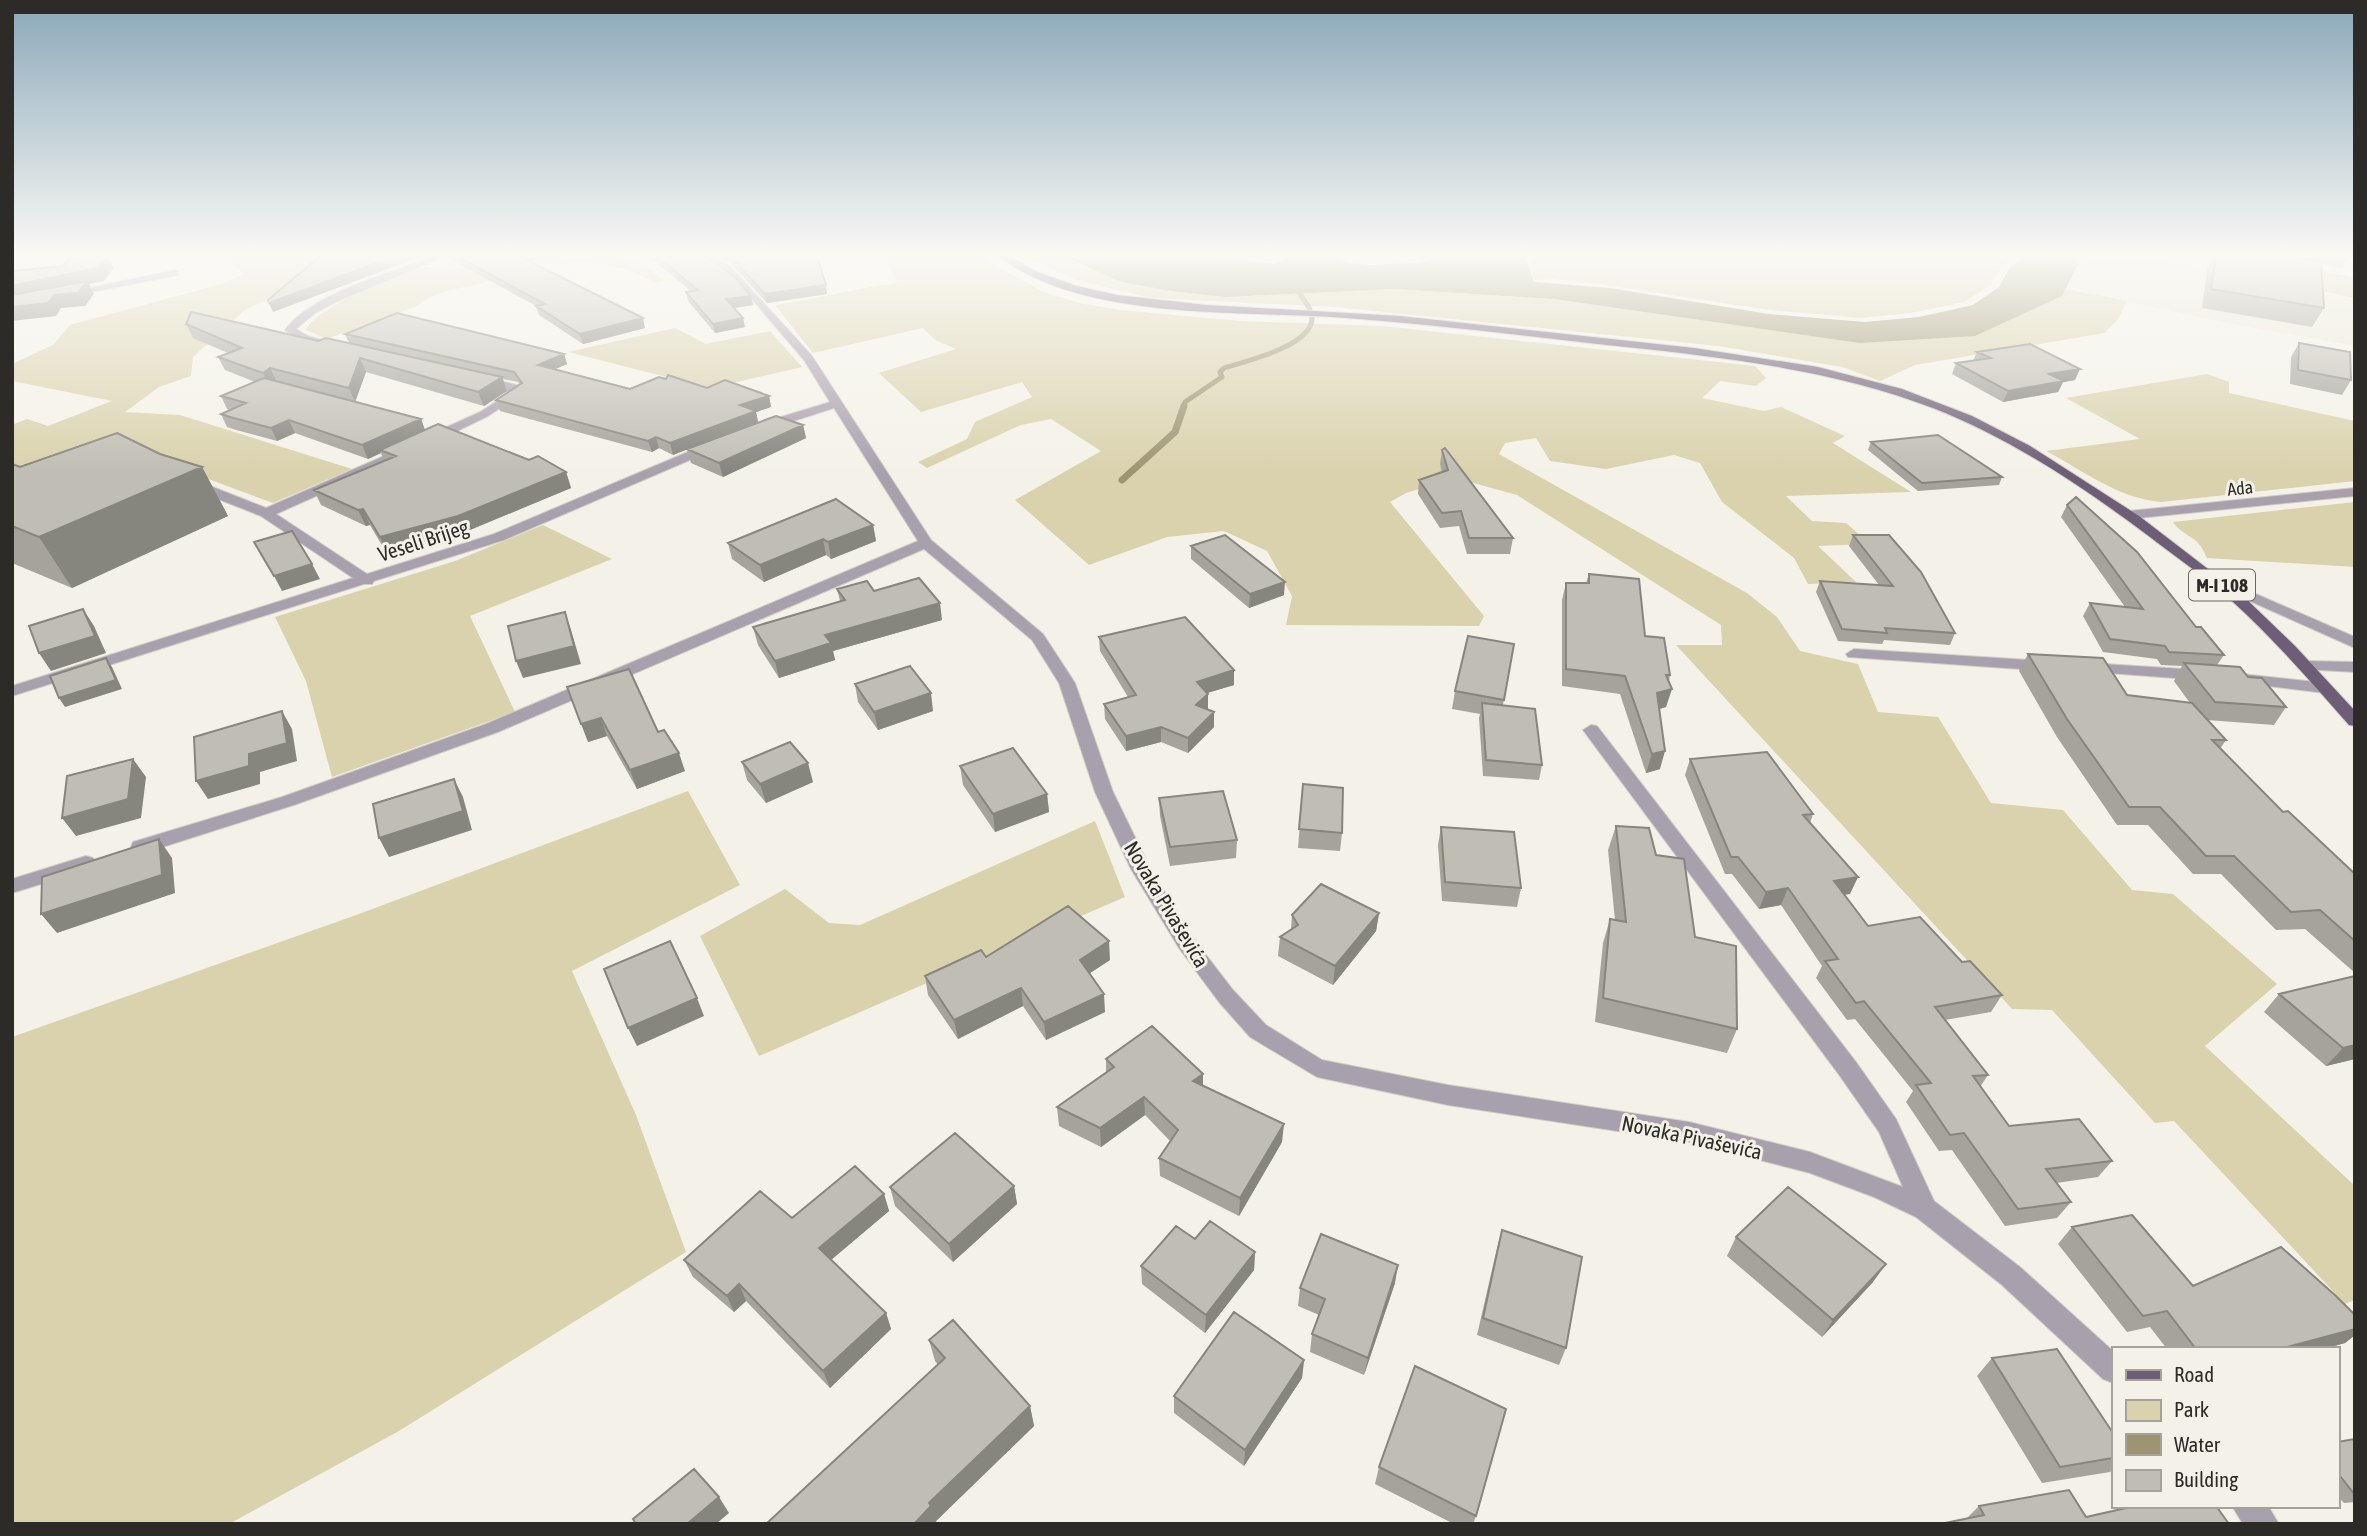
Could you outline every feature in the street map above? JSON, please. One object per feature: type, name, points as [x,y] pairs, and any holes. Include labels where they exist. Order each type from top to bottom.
[{"type":"main road","name":"M-I 108","points":[[1472,329],[1731,356],[1853,378],[1935,404],[1996,431],[2086,484],[2220,582],[2305,666],[2355,721]]},
{"type":"street","points":[[290,329],[304,338],[343,347]]},
{"type":"street","name":"Novaka Pivaševića","points":[[784,329],[808,358],[838,403],[926,543],[1038,637],[1051,655],[1067,683],[1104,792],[1141,869],[1185,943],[1226,996],[1258,1031],[1317,1068],[1448,1096],[1689,1132],[1810,1163],[1882,1189],[1925,1209],[2011,1276],[2112,1368]]},
{"type":"street","points":[[266,513],[484,414],[517,393],[513,387],[474,378]]},
{"type":"street","points":[[755,429],[838,403]]},
{"type":"street","points":[[422,424],[448,431]]},
{"type":"street","name":"Veseli Brijeg","points":[[12,691],[367,581],[499,537],[724,440]]},
{"type":"street","points":[[184,481],[266,513],[367,581]]},
{"type":"street","name":"Ada","points":[[2129,515],[2355,492]]},
{"type":"street","points":[[12,886],[288,801],[469,737],[926,543]]},
{"type":"street","points":[[2220,582],[2355,643]]},
{"type":"street","points":[[1854,654],[2225,677],[2325,688]]},
{"type":"street","points":[[2305,666],[2355,667]]},
{"type":"street","points":[[1591,730],[1888,1125],[1925,1209]]},
{"type":"street","points":[[2249,1508],[2264,1524]]},
{"type":"shaded area","points":[[2259,329],[2355,329],[2355,346]]},
{"type":"green space","points":[[67,329],[224,329],[193,357],[191,376],[159,387],[125,412],[180,415],[352,469],[273,503],[171,465],[12,502],[12,425],[27,419],[48,426],[112,401],[12,381],[12,364],[53,345]]},
{"type":"green space","points":[[307,329],[355,329],[327,339]]},
{"type":"green space","points":[[672,329],[706,344],[770,331],[802,367],[710,388],[568,352]]},
{"type":"green space","points":[[794,329],[920,329],[813,353]]},
{"type":"green space","points":[[924,329],[1407,329],[1755,366],[1766,378],[1756,386],[1720,381],[1702,398],[1764,411],[1781,407],[1845,436],[1833,443],[1911,492],[1786,496],[1812,521],[1846,523],[1870,544],[1818,546],[1856,582],[1808,584],[1794,558],[1722,502],[1700,463],[1674,455],[1606,469],[1550,461],[1536,438],[1505,443],[1499,454],[1747,593],[1777,617],[1800,651],[1858,664],[1878,712],[1938,717],[1991,803],[2063,810],[2132,890],[2173,894],[2277,984],[2205,1046],[2355,1186],[2355,1300],[2345,1304],[2174,1121],[2155,1123],[2052,1010],[2012,1009],[1676,645],[1722,645],[1721,625],[1517,495],[1455,478],[1406,493],[1390,502],[1484,616],[1479,626],[1286,625],[1292,596],[1267,551],[1224,531],[1167,537],[1089,565],[1015,500],[1101,451],[1051,419],[1021,425],[927,468],[918,462],[967,439],[975,422],[1032,397],[1022,382],[921,412],[879,373],[956,349],[935,340]]},
{"type":"green space","points":[[1548,329],[1760,329],[1859,343],[1921,329],[2109,329],[2105,333],[1915,365],[1880,381],[1842,367],[1719,346]]},
{"type":"green space","points":[[2207,374],[2229,382],[2229,393],[2355,421],[2355,481],[2161,502],[2115,489],[2046,451],[2140,439],[2066,398]]},
{"type":"green space","points":[[2355,502],[2355,567],[2207,558],[2199,544],[2173,522]]},
{"type":"green space","points":[[543,525],[612,559],[470,616],[515,712],[332,777],[306,681],[275,617],[455,561]]},
{"type":"green space","points":[[688,791],[740,885],[572,971],[636,1115],[686,1252],[399,1431],[229,1524],[12,1524],[12,1037],[359,914]]},
{"type":"green space","points":[[1095,821],[1125,897],[759,1056],[700,936],[785,889],[829,923],[860,925]]},
{"type":"water","points":[[1760,329],[1991,329],[1975,336],[1859,343]]},
{"type":"building","points":[[197,329],[264,329],[318,341],[326,338],[502,377],[478,392],[360,358],[349,388],[270,368],[263,373],[218,357],[242,348]]},
{"type":"building","points":[[358,329],[461,329],[564,354],[538,365],[630,389],[659,377],[666,379],[668,375],[707,388],[725,380],[769,396],[740,405],[756,411],[670,443],[656,437],[648,441],[496,400],[522,383],[514,372],[345,334]]},
{"type":"building","points":[[572,329],[601,329],[580,334]]},
{"type":"building","points":[[2299,343],[2350,352],[2351,380],[2298,370]]},
{"type":"building","points":[[2030,344],[2080,369],[2049,374],[2064,381],[2008,391],[1956,363],[1991,358],[1977,352]]},
{"type":"building","points":[[264,378],[421,419],[362,445],[289,420],[271,428],[221,414],[246,403],[221,396]]},
{"type":"building","points":[[776,416],[803,425],[719,463],[687,449]]},
{"type":"building","points":[[438,424],[529,460],[538,456],[566,472],[458,516],[380,537],[363,509],[358,510],[314,490],[396,456],[380,450]]},
{"type":"building","points":[[117,433],[160,454],[202,467],[39,537],[12,526],[12,464],[20,467]]},
{"type":"building","points":[[1938,435],[2002,477],[1922,483],[1871,442]]},
{"type":"building","points":[[1445,448],[1513,538],[1469,538],[1461,511],[1442,513],[1419,480],[1448,470],[1442,450]]},
{"type":"building","points":[[2076,497],[2137,552],[2196,627],[2201,627],[2224,655],[2169,652],[2165,646],[2110,639],[2090,603],[2143,609],[2067,505]]},
{"type":"building","points":[[836,499],[873,525],[828,542],[823,539],[760,565],[728,543]]},
{"type":"building","points":[[292,531],[312,564],[274,576],[254,542]]},
{"type":"building","points":[[1225,535],[1285,582],[1250,594],[1191,546]]},
{"type":"building","points":[[1853,535],[1889,535],[1921,572],[1955,633],[1885,628],[1887,633],[1842,629],[1820,581],[1893,586]]},
{"type":"building","points":[[1589,574],[1639,579],[1645,636],[1664,638],[1670,675],[1666,675],[1672,689],[1657,693],[1665,751],[1652,754],[1625,676],[1566,669],[1566,583],[1589,583]]},
{"type":"building","points":[[919,578],[940,603],[825,635],[831,643],[775,661],[753,627],[845,600],[837,589],[867,581],[874,591]]},
{"type":"building","points":[[83,609],[95,636],[39,653],[29,626]]},
{"type":"building","points":[[565,612],[574,646],[516,661],[508,626]]},
{"type":"building","points":[[1185,617],[1234,670],[1197,682],[1208,694],[1196,705],[1214,712],[1188,738],[1161,727],[1126,736],[1104,704],[1136,695],[1099,637]]},
{"type":"building","points":[[1468,636],[1514,644],[1504,700],[1455,691]]},
{"type":"building","points":[[2028,654],[2103,658],[2127,695],[2192,703],[2226,740],[2212,740],[2283,812],[2288,811],[2355,874],[2355,941],[2320,910],[2291,912],[2234,856],[2206,856],[2160,807],[2129,807],[2067,719]]},
{"type":"building","points":[[106,658],[116,680],[59,698],[50,676]]},
{"type":"building","points":[[2184,663],[2240,667],[2248,677],[2262,678],[2286,707],[2215,702]]},
{"type":"building","points":[[910,666],[931,693],[874,712],[855,684]]},
{"type":"building","points":[[629,669],[658,732],[664,730],[679,753],[630,770],[601,718],[581,724],[567,687]]},
{"type":"building","points":[[1482,703],[1535,709],[1542,765],[1486,760]]},
{"type":"building","points":[[282,711],[287,743],[249,754],[249,766],[196,781],[194,737]]},
{"type":"building","points":[[790,742],[808,763],[760,784],[742,762]]},
{"type":"building","points":[[1013,748],[1047,794],[993,814],[960,766]]},
{"type":"building","points":[[1767,752],[1813,814],[1803,815],[1858,877],[1834,881],[1868,926],[1920,917],[1962,962],[1970,961],[2002,995],[1935,1007],[1988,1075],[1973,1076],[2009,1126],[2079,1119],[2112,1161],[2046,1169],[2071,1202],[2018,1209],[1964,1133],[1950,1135],[1916,1085],[1931,1083],[1864,1001],[1856,1003],[1825,961],[1838,959],[1788,888],[1766,892],[1738,857],[1731,857],[1690,759]]},
{"type":"building","points":[[133,759],[128,799],[62,818],[67,776]]},
{"type":"building","points":[[454,779],[463,811],[379,838],[373,804]]},
{"type":"building","points":[[1303,784],[1343,788],[1342,833],[1299,829]]},
{"type":"building","points":[[1223,791],[1237,840],[1170,847],[1159,798]]},
{"type":"building","points":[[1616,826],[1649,828],[1656,855],[1684,859],[1695,937],[1736,946],[1737,1029],[1603,998],[1610,919],[1626,922]]},
{"type":"building","points":[[1441,827],[1514,832],[1521,888],[1445,882]]},
{"type":"building","points":[[159,839],[162,875],[41,914],[42,877]]},
{"type":"building","points":[[1321,884],[1379,913],[1335,966],[1280,937],[1298,925],[1292,915]]},
{"type":"building","points":[[1068,906],[1109,941],[1080,960],[1104,994],[1044,1022],[1021,988],[954,1020],[925,976],[981,950],[986,957]]},
{"type":"building","points":[[670,941],[697,998],[628,1028],[604,969]]},
{"type":"building","points":[[2355,976],[2355,1045],[2343,1048],[2279,994]]},
{"type":"building","points":[[1152,1026],[1203,1074],[1193,1081],[1284,1124],[1240,1198],[1159,1158],[1178,1130],[1144,1097],[1100,1128],[1057,1107],[1114,1067],[1106,1059]]},
{"type":"building","points":[[955,1133],[1014,1186],[949,1244],[890,1187]]},
{"type":"building","points":[[855,1166],[884,1194],[819,1248],[886,1313],[823,1371],[739,1284],[727,1296],[684,1260],[760,1191],[792,1218]]},
{"type":"building","points":[[1788,1187],[1886,1264],[1833,1320],[1736,1237]]},
{"type":"building","points":[[2132,1215],[2193,1286],[2281,1247],[2355,1315],[2355,1329],[2288,1347],[2194,1347],[2167,1311],[2143,1316],[2072,1227]]},
{"type":"building","points":[[1210,1221],[1255,1252],[1206,1315],[1141,1266],[1176,1226],[1195,1239]]},
{"type":"building","points":[[1502,1230],[1582,1257],[1566,1348],[1483,1318]]},
{"type":"building","points":[[1321,1234],[1398,1265],[1368,1358],[1312,1334],[1325,1299],[1300,1288]]},
{"type":"building","points":[[1234,1312],[1304,1360],[1245,1450],[1174,1396]]},
{"type":"building","points":[[953,1320],[1030,1406],[929,1503],[931,1506],[914,1524],[766,1524],[945,1358],[929,1340]]},
{"type":"building","points":[[2057,1349],[2112,1432],[2112,1458],[2060,1467],[1992,1358]]},
{"type":"building","points":[[1415,1366],[1506,1409],[1476,1516],[1379,1467]]},
{"type":"building","points":[[2355,1439],[2355,1495],[2339,1475],[2339,1442]]},
{"type":"building","points":[[694,1469],[719,1497],[687,1524],[636,1524],[633,1519]]},
{"type":"building","points":[[2069,1490],[2086,1517],[2126,1508],[2217,1508],[2229,1524],[1940,1524],[1984,1515],[1979,1506]]},
{"type":"waterway","points":[[1183,408],[1185,402],[1222,377],[1220,372],[1224,368],[1289,345],[1309,329]]},
{"type":"waterway","points":[[1122,480],[1175,432],[1184,406]]}]
